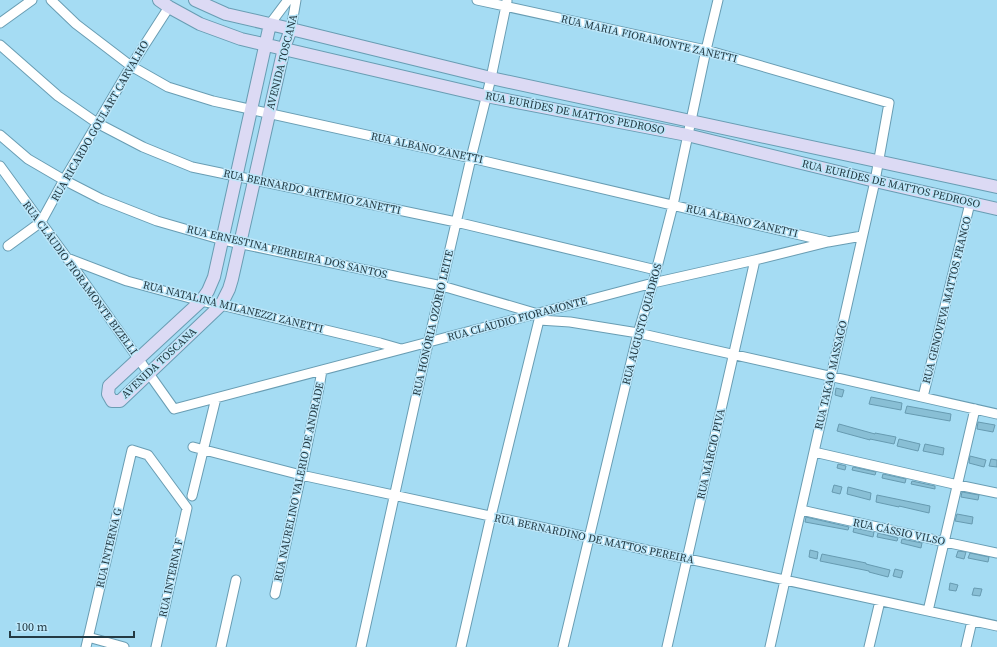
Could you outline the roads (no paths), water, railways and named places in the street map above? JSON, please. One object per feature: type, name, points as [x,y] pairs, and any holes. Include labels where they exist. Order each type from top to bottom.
[{"type":"street","points":[[0,23],[32,0]]},
{"type":"street","name":"RUA ALBANO ZANETTI","points":[[51,0],[76,24],[131,66],[168,87],[213,101],[471,158],[828,242]]},
{"type":"street","name":"RUA EURÍDES DE MATTOS PEDROSO","points":[[195,0],[226,14],[491,78],[997,187]]},
{"type":"street","name":"AVENIDA TOSCANA","points":[[288,0],[270,24],[223,240],[214,277],[208,291],[201,301],[109,386],[108,394],[112,401],[120,401],[222,305],[232,279],[241,243],[269,113],[296,0]]},
{"type":"street","name":"RUA MARIA FIORAMONTE ZANETTI","points":[[477,0],[506,3],[706,50],[889,102]]},
{"type":"street","name":"RUA AUGUSTO QUADROS","points":[[563,647],[638,333],[653,283],[673,205],[687,135],[718,0]]},
{"type":"street","name":"RUA HONÓRIA OZÓRIO LEITE","points":[[362,647],[456,222],[491,78],[506,3]]},
{"type":"street","name":"RUA RICARDO GOULART CARVALHO","points":[[8,246],[41,222],[131,66],[164,4]]},
{"type":"street","name":"RUA EURÍDES DE MATTOS PEDROSO","points":[[164,4],[200,24],[242,39],[486,96],[687,135],[997,209]]},
{"type":"street","name":"RUA BERNARDO ARTEMIO ZANETTI","points":[[0,45],[58,96],[97,123],[143,147],[192,167],[456,222],[656,270]]},
{"type":"street","name":"RUA TAKAO MASSAGO","points":[[770,647],[875,181],[889,102]]},
{"type":"street","name":"RUA ERNESTINA FERREIRA DOS SANTOS","points":[[0,135],[28,158],[64,180],[101,199],[157,221],[223,240],[442,286],[538,317]]},
{"type":"street","name":"RUA CLÁUDIO FIORAMONTE BIZELLI","points":[[0,166],[174,409]]},
{"type":"street","name":"RUA GENOVEVA MATTOS FRANCO","points":[[923,397],[970,203]]},
{"type":"street","name":"RUA CLÁUDIO FIORAMONTE","points":[[174,409],[429,342],[538,317],[653,283],[828,242],[862,236]]},
{"type":"street","name":"RUA NATALINA MILANEZZI ZANETTI","points":[[67,258],[127,281],[201,301],[380,343],[402,350]]},
{"type":"street","name":"RUA MÁRCIO PIVA","points":[[667,647],[755,260]]},
{"type":"street","points":[[461,647],[538,317],[638,333],[997,414]]},
{"type":"street","name":"RUA NAURELINO VALERIO DE ANDRADE","points":[[275,594],[302,475],[322,370]]},
{"type":"street","points":[[192,496],[216,398]]},
{"type":"street","points":[[928,611],[975,409]]},
{"type":"street","name":"RUA BERNARDINO DE MATTOS PEREIRA","points":[[192,447],[302,475],[997,626]]},
{"type":"street","name":"RUA INTERNA F","points":[[132,450],[148,455],[187,508],[156,647]]},
{"type":"street","name":"RUA INTERNA G","points":[[86,647],[132,450]]},
{"type":"street","points":[[814,452],[997,493]]},
{"type":"street","name":"RUA CÁSSIO VILSO","points":[[801,510],[997,553]]},
{"type":"street","points":[[221,647],[236,580]]},
{"type":"street","points":[[869,647],[880,601]]},
{"type":"street","points":[[966,647],[972,621]]},
{"type":"street","points":[[88,637],[124,647]]}]
